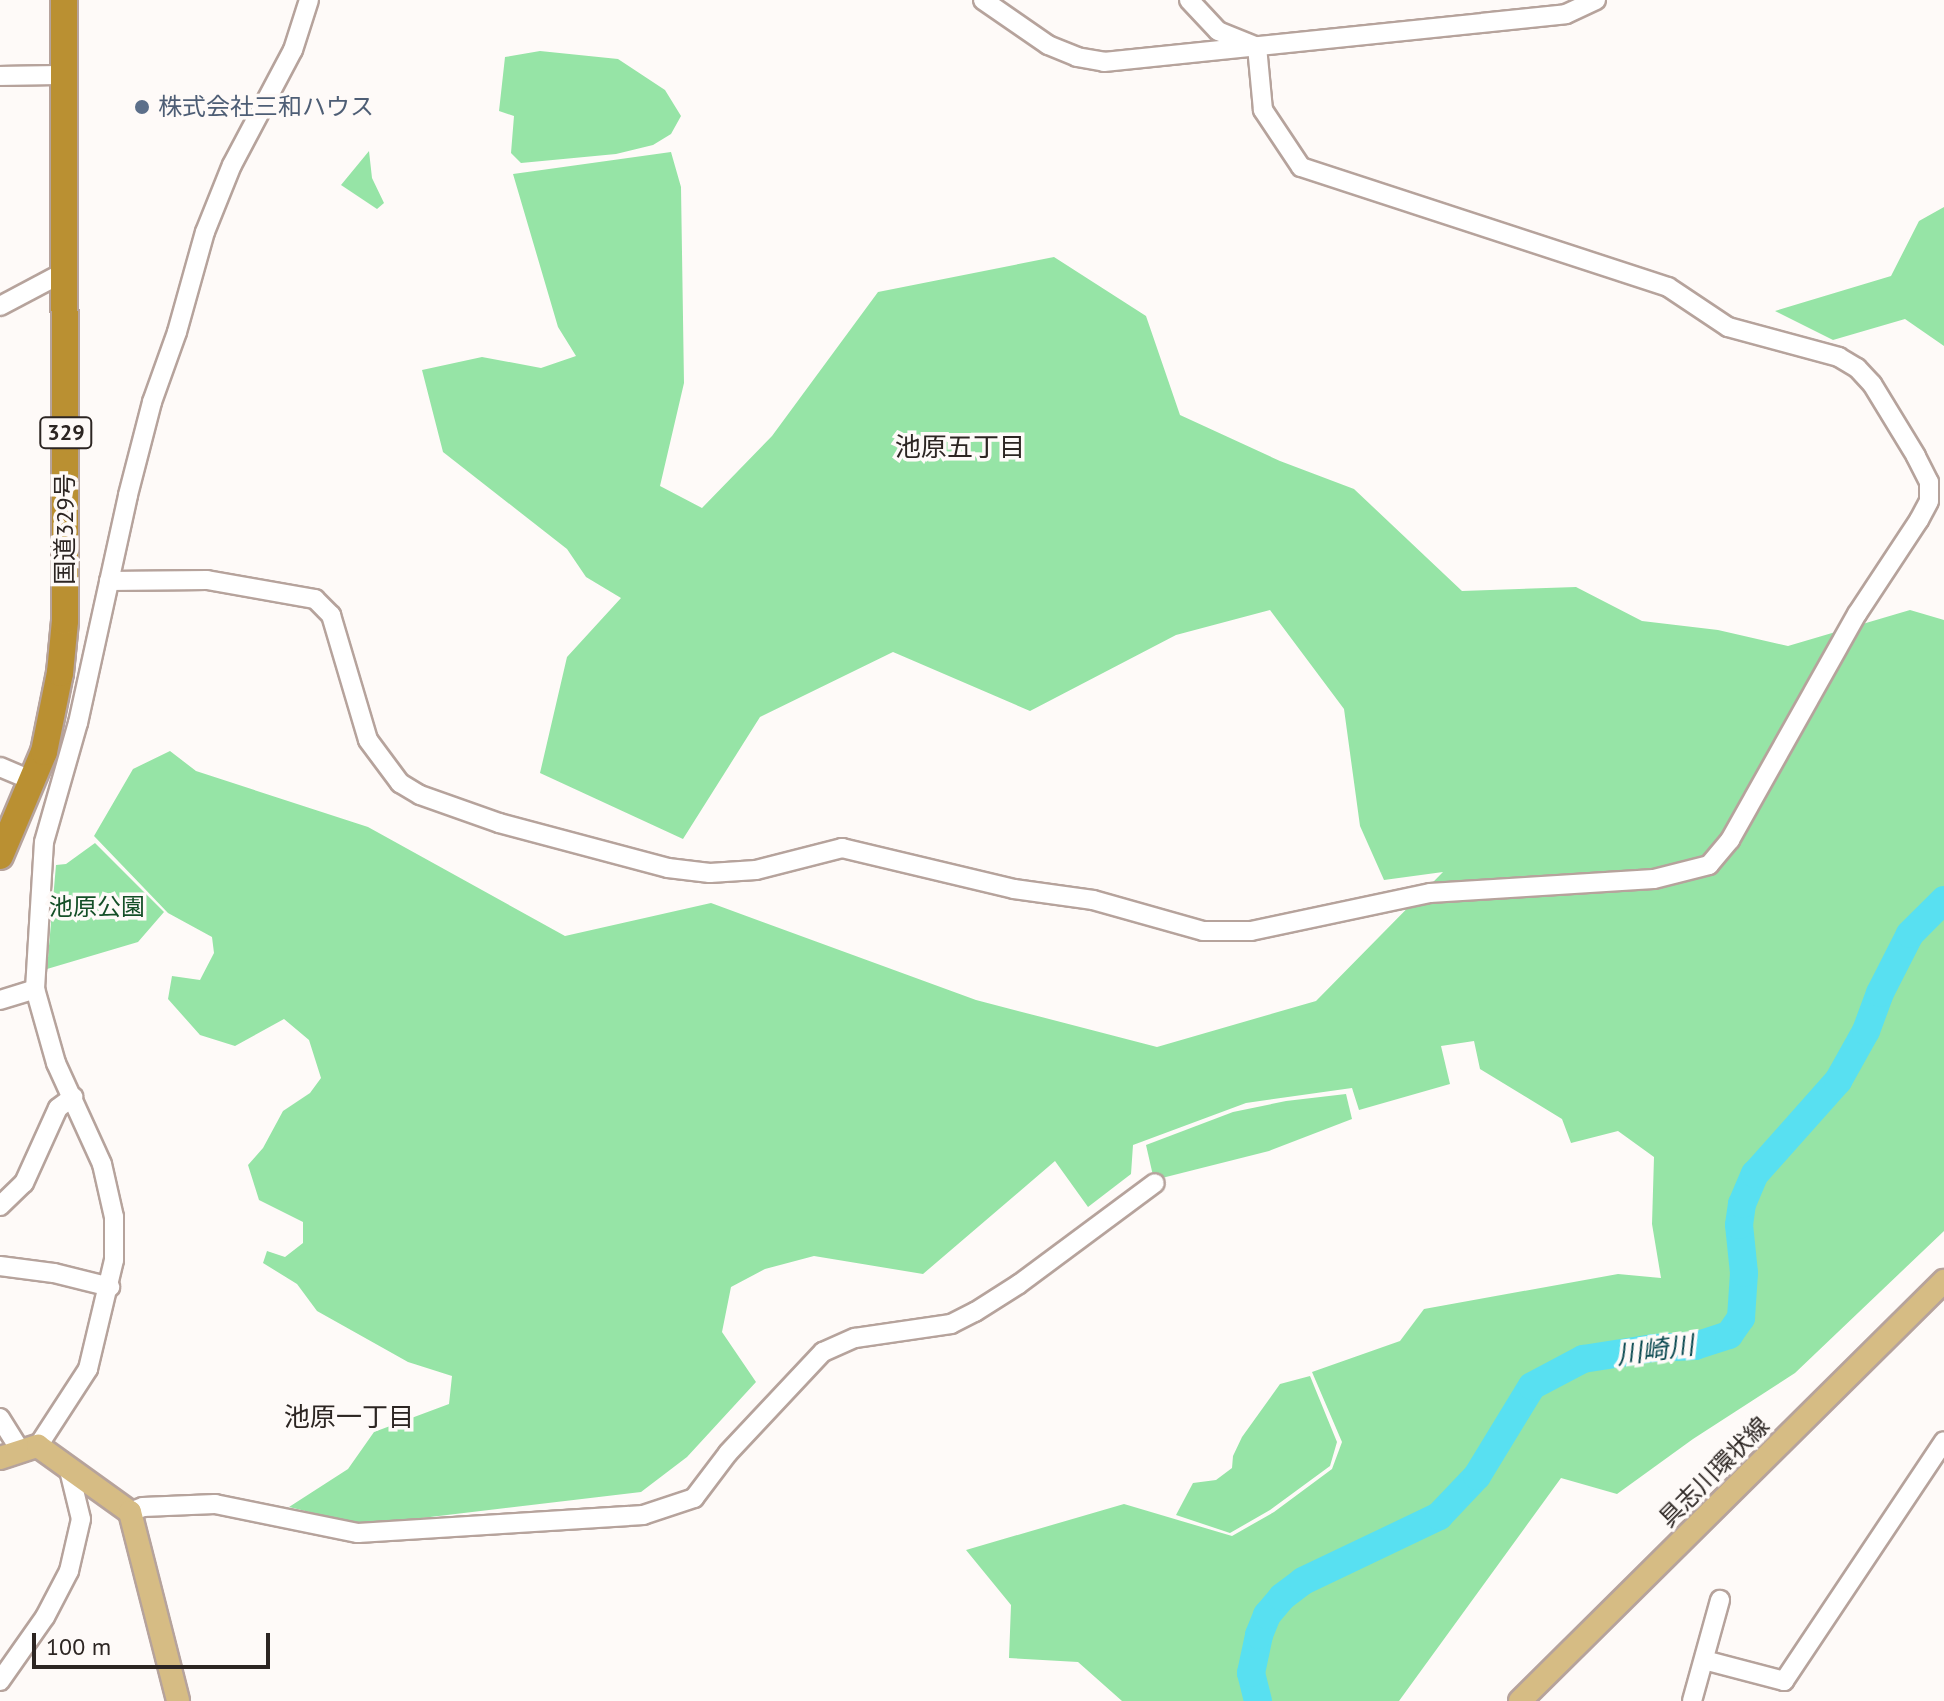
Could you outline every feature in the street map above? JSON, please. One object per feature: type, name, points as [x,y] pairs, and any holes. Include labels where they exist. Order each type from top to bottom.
[{"type":"highway","name":"国道329号","points":[[0,856],[33,781],[52,721],[65,621],[64,0]]},
{"type":"main road","name":"具志川環状線","points":[[1520,1701],[1944,1281]]},
{"type":"main road","points":[[20,1452],[69,1470],[130,1512],[178,1701]]},
{"type":"street","points":[[0,1418],[20,1452],[88,1369],[110,1287],[114,1217],[102,1164],[56,1063],[35,989],[44,842],[78,723],[152,402],[177,332],[205,232],[232,165],[293,50],[309,0]]},
{"type":"street","points":[[983,0],[1048,45],[1077,57],[1104,62],[1566,14],[1596,0]]},
{"type":"street","points":[[1189,0],[1218,31],[1257,47]]},
{"type":"street","points":[[109,581],[207,580],[315,599],[331,615],[368,740],[400,783],[433,801],[499,823],[668,868],[710,873],[756,870],[842,848],[1014,889],[1093,900],[1203,931],[1251,931],[1430,893],[1654,879],[1709,865],[1730,840],[1857,614],[1929,501],[1929,482],[1916,456],[1872,384],[1857,368],[1839,357],[1728,327],[1668,287],[1301,167],[1263,110],[1257,47]]},
{"type":"street","points":[[0,76],[64,75]]},
{"type":"street","points":[[0,306],[66,271]]},
{"type":"street","points":[[52,721],[78,723]]},
{"type":"street","points":[[0,767],[33,781]]},
{"type":"street","points":[[0,1000],[35,989]]},
{"type":"street","points":[[0,1206],[24,1183],[58,1108],[73,1097]]},
{"type":"street","points":[[130,1512],[143,1507],[215,1504],[358,1533],[643,1515],[694,1498],[728,1453],[823,1352],[855,1338],[928,1329],[963,1318],[1019,1284],[1155,1183]]},
{"type":"street","points":[[0,1266],[54,1273],[110,1287]]},
{"type":"street","points":[[1704,1660],[1784,1681],[1944,1441]]},
{"type":"street","points":[[0,1681],[64,1586],[81,1519],[69,1470]]},
{"type":"street","points":[[1692,1701],[1720,1600]]},
{"type":"green space","points":[[540,51],[618,59],[665,90],[681,116],[671,134],[653,145],[616,154],[521,163],[511,153],[514,116],[499,111],[505,57]]},
{"type":"green space","points":[[369,151],[372,178],[384,203],[377,209],[341,185]]},
{"type":"green space","points":[[671,152],[681,187],[684,383],[660,486],[702,508],[772,436],[878,292],[1054,257],[1146,316],[1180,415],[1280,461],[1354,489],[1462,591],[1576,587],[1642,621],[1718,630],[1788,646],[1910,610],[1944,620],[1944,1231],[1795,1373],[1693,1439],[1617,1494],[1561,1478],[1399,1701],[1122,1701],[1078,1662],[1009,1658],[1011,1605],[966,1550],[1124,1504],[1232,1536],[1274,1512],[1332,1469],[1342,1442],[1312,1372],[1400,1341],[1424,1309],[1618,1274],[1661,1278],[1652,1224],[1654,1157],[1618,1131],[1571,1143],[1562,1119],[1480,1069],[1474,1041],[1441,1046],[1450,1084],[1359,1110],[1352,1088],[1246,1103],[1133,1145],[1131,1174],[1088,1207],[1055,1161],[923,1274],[814,1256],[765,1269],[731,1287],[722,1332],[756,1382],[687,1457],[641,1492],[363,1525],[289,1507],[348,1469],[374,1432],[449,1404],[452,1376],[408,1362],[317,1311],[297,1284],[263,1263],[267,1251],[285,1257],[303,1243],[303,1222],[259,1200],[248,1165],[263,1148],[283,1111],[310,1093],[321,1078],[309,1040],[284,1019],[235,1046],[200,1035],[168,999],[172,976],[200,980],[214,953],[212,937],[168,913],[94,836],[133,769],[170,751],[196,771],[368,827],[565,936],[711,903],[976,1000],[1157,1047],[1316,1001],[1443,872],[1384,880],[1360,826],[1344,709],[1270,610],[1176,635],[1030,711],[893,652],[760,717],[683,839],[540,773],[567,657],[621,598],[586,577],[567,549],[443,452],[422,370],[482,357],[541,368],[576,356],[558,327],[513,174]]},
{"type":"green space","points":[[1944,207],[1944,346],[1905,319],[1833,340],[1775,311],[1891,276],[1919,221]]},
{"type":"green space","name":"池原公園","points":[[95,843],[164,912],[138,942],[47,969],[56,865],[66,864]]},
{"type":"green space","points":[[1346,1094],[1352,1119],[1269,1151],[1154,1180],[1146,1145],[1233,1112],[1286,1101]]},
{"type":"green space","points":[[1310,1376],[1337,1442],[1330,1466],[1270,1510],[1230,1533],[1176,1515],[1193,1483],[1216,1480],[1232,1468],[1233,1456],[1242,1437],[1280,1384]]},
{"type":"waterway","name":"川崎川","points":[[1258,1701],[1251,1673],[1259,1635],[1267,1615],[1282,1597],[1303,1581],[1439,1516],[1477,1476],[1532,1386],[1583,1359],[1653,1348],[1695,1346],[1729,1335],[1741,1318],[1744,1273],[1739,1225],[1742,1204],[1755,1174],[1838,1081],[1866,1031],[1880,993],[1910,934],[1944,900]]},
{"type":"place","name":"株式会社三和ハウス","points":[[142,107]]},
{"type":"district","name":"池原五丁目","points":[[960,447]]},
{"type":"district","name":"池原一丁目","points":[[349,1417]]}]
